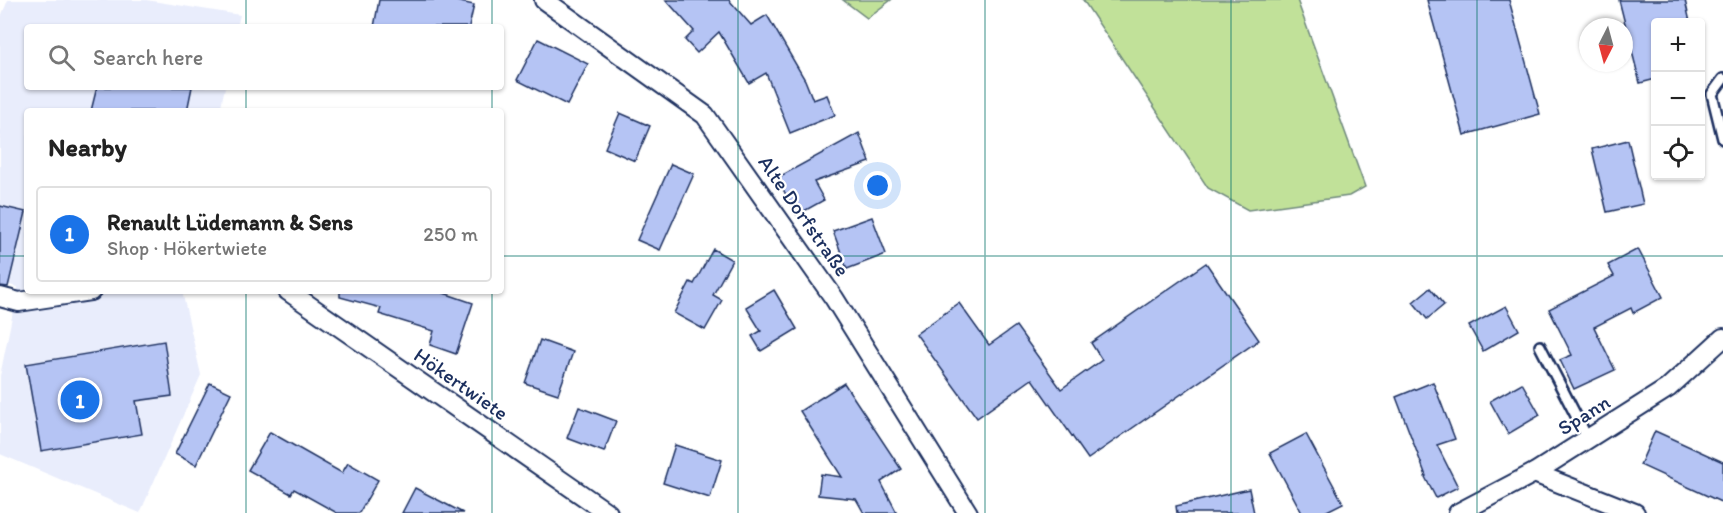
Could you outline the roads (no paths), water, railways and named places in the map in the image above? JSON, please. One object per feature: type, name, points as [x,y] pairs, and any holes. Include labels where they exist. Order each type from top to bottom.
[{"type":"street","name":"Alte Dorfstraße","points":[[544,0],[705,115],[834,298],[968,513]]},
{"type":"street","points":[[0,297],[20,302],[72,294]]},
{"type":"street","name":"Hökertwiete","points":[[292,294],[608,513]]},
{"type":"street","name":"Spann","points":[[1458,513],[1534,473],[1668,388],[1723,338]]},
{"type":"street","points":[[1534,473],[1635,513]]},
{"type":"lane","points":[[1723,79],[1712,94],[1723,139]]},
{"type":"lane","points":[[1540,346],[1588,439]]},
{"type":"place","name":"Renault Lüdemann & Sens","points":[[80,400]]}]
